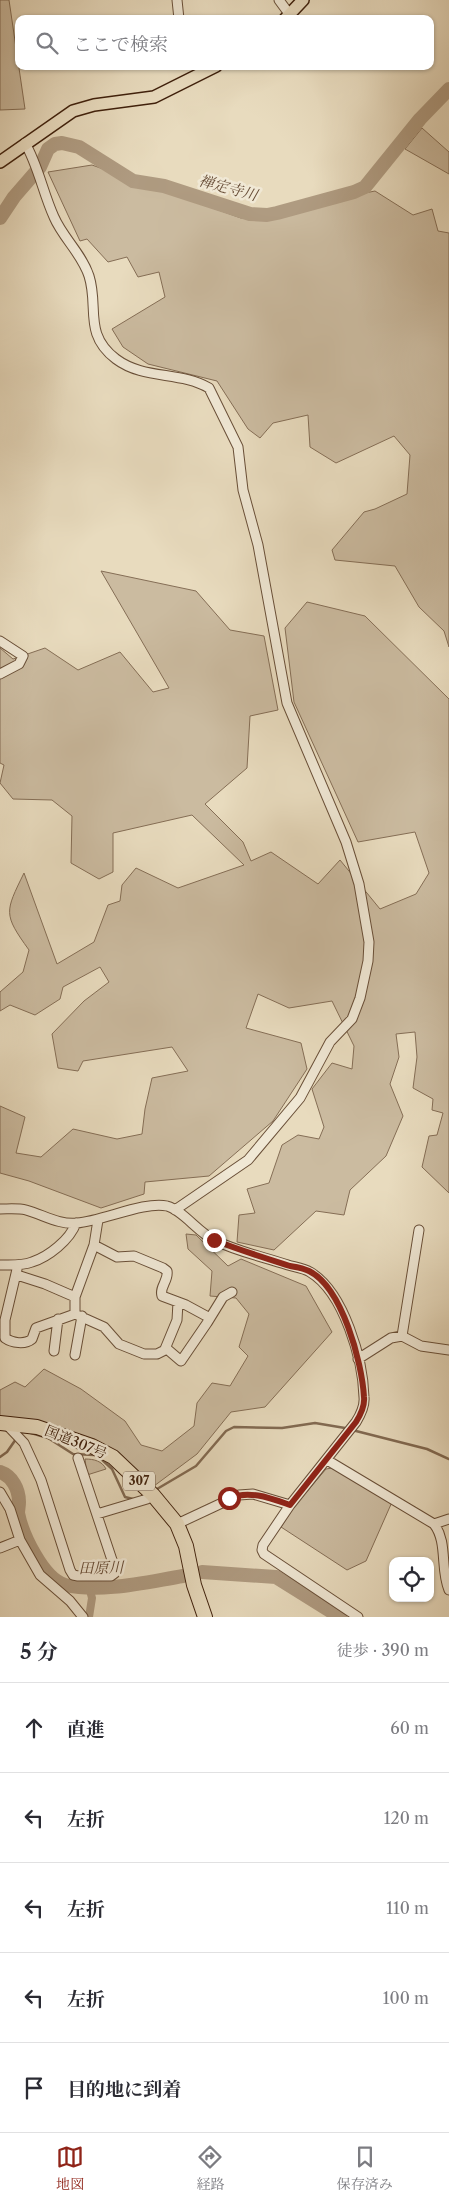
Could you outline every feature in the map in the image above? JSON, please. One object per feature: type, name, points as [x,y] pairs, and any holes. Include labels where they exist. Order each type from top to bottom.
[{"type":"highway","name":"国道307号","points":[[6,1426],[37,1427],[92,1446],[113,1457],[153,1495],[177,1524],[186,1546],[194,1585],[205,1617]]},
{"type":"main road","points":[[289,15],[304,0]]},
{"type":"main road","points":[[0,162],[73,111],[94,105],[154,97],[197,71]]},
{"type":"street","points":[[177,0],[179,15]]},
{"type":"street","points":[[279,0],[286,15]]},
{"type":"street","points":[[25,143],[32,154],[53,216],[89,275],[94,325],[101,343],[114,358],[137,371],[187,379],[209,388],[238,447],[243,490],[258,544],[287,703],[346,842],[359,884],[369,942],[368,961],[360,998],[352,1019],[330,1042],[300,1098],[248,1160],[176,1210]]},
{"type":"street","points":[[0,641],[23,656],[18,664],[0,674]]},
{"type":"street","points":[[0,1209],[24,1209],[53,1220],[76,1223],[98,1220],[148,1206],[167,1206],[176,1210],[214,1240],[239,1250],[309,1271],[322,1282],[349,1326],[358,1359],[364,1398],[362,1411],[356,1422],[327,1460],[290,1505],[263,1544],[263,1552],[358,1617]]},
{"type":"street","points":[[75,1355],[78,1315],[75,1297],[94,1245],[98,1220]]},
{"type":"street","points":[[0,1265],[18,1265],[32,1262],[47,1254],[73,1230],[76,1223]]},
{"type":"street","points":[[402,1336],[419,1230]]},
{"type":"street","points":[[94,1245],[116,1257],[134,1256],[163,1268],[167,1271],[168,1275],[160,1294],[210,1318]]},
{"type":"street","points":[[18,1265],[5,1320],[5,1338],[13,1341],[29,1342],[36,1328],[58,1319],[78,1315],[104,1326],[116,1342],[149,1355],[157,1354],[165,1349],[177,1320],[178,1302]]},
{"type":"street","points":[[17,1275],[45,1284],[75,1297]]},
{"type":"street","points":[[165,1349],[181,1361],[223,1297],[232,1292]]},
{"type":"street","points":[[54,1352],[58,1319]]},
{"type":"street","points":[[358,1359],[391,1338],[402,1336],[421,1346],[449,1350]]},
{"type":"street","points":[[6,1426],[21,1440],[41,1480],[73,1575],[112,1576],[115,1573],[78,1458]]},
{"type":"street","points":[[327,1460],[434,1524],[441,1536],[444,1578],[449,1590]]},
{"type":"street","points":[[0,1492],[10,1510],[20,1540],[40,1575],[75,1606],[84,1617]]},
{"type":"street","points":[[177,1524],[239,1495],[254,1494],[290,1505]]},
{"type":"street","points":[[97,1514],[153,1495]]},
{"type":"street","points":[[434,1524],[449,1519]]},
{"type":"street","points":[[0,1548],[20,1540]]},
{"type":"shaded area","points":[[0,0],[9,0],[15,41],[15,70],[19,70],[25,109],[0,110]]},
{"type":"shaded area","points":[[422,128],[449,152],[449,174],[405,149]]},
{"type":"shaded area","points":[[92,165],[241,218],[375,191],[413,215],[432,209],[438,231],[449,233],[449,647],[444,631],[419,607],[395,566],[335,560],[332,550],[364,512],[407,494],[410,455],[394,436],[336,463],[310,447],[308,415],[273,423],[260,438],[248,429],[217,381],[148,364],[123,347],[112,329],[165,297],[159,272],[138,277],[127,257],[108,262],[87,239],[80,241],[48,172]]},
{"type":"shaded area","points":[[101,571],[196,591],[230,630],[264,636],[278,710],[250,716],[247,768],[205,804],[243,842],[251,861],[271,852],[318,884],[340,860],[380,909],[416,894],[429,873],[415,832],[358,842],[294,702],[285,628],[307,602],[365,616],[449,699],[449,1193],[422,1167],[429,1136],[437,1135],[443,1113],[432,1110],[433,1099],[413,1088],[417,1057],[415,1032],[396,1034],[399,1057],[390,1084],[403,1116],[386,1156],[350,1190],[344,1215],[316,1211],[274,1250],[237,1242],[239,1215],[255,1213],[247,1189],[269,1183],[282,1145],[298,1135],[319,1139],[324,1127],[312,1089],[332,1063],[352,1069],[354,1046],[332,1001],[289,1008],[258,994],[246,1028],[301,1043],[307,1069],[273,1121],[209,1176],[145,1182],[144,1194],[101,1208],[29,1181],[0,1173],[0,1106],[25,1117],[16,1153],[41,1157],[73,1129],[117,1139],[142,1134],[152,1078],[188,1071],[172,1047],[83,1061],[78,1071],[58,1068],[52,1034],[84,1001],[109,982],[100,967],[63,987],[60,999],[35,1015],[10,1005],[0,1011],[0,992],[23,972],[29,950],[15,928],[10,913],[13,896],[24,873],[57,964],[94,942],[108,905],[120,901],[122,885],[136,868],[178,888],[244,865],[192,815],[113,833],[113,872],[99,879],[71,863],[72,816],[52,800],[13,799],[0,783],[4,765],[0,763],[0,648],[13,659],[45,648],[78,670],[120,652],[153,692],[169,688]]},
{"type":"shaded area","points":[[186,1234],[196,1235],[228,1266],[241,1259],[306,1286],[332,1332],[265,1407],[231,1412],[197,1454],[154,1486],[102,1444],[11,1417],[0,1417],[0,1390],[15,1382],[25,1387],[44,1369],[81,1389],[125,1421],[141,1445],[162,1451],[194,1426],[197,1403],[212,1383],[230,1386],[248,1356],[239,1347],[249,1314],[236,1298],[210,1296],[212,1271],[188,1249]]},
{"type":"shaded area","points":[[85,1459],[97,1461],[106,1469],[87,1475]]},
{"type":"shaded area","points":[[332,1468],[392,1502],[366,1561],[347,1570],[281,1527],[294,1507],[326,1469]]},
{"type":"waterway","name":"禅定寺川","points":[[0,218],[14,197],[40,167],[48,149],[55,144],[62,143],[79,147],[133,181],[164,186],[250,214],[267,215],[277,213],[354,192],[365,187],[420,119],[449,89]]},
{"type":"waterway","points":[[157,1489],[196,1466],[226,1431],[234,1427],[282,1428],[315,1423],[345,1428]]},
{"type":"waterway","points":[[356,1431],[427,1449],[449,1459]]},
{"type":"waterway","points":[[31,1433],[48,1438],[73,1454],[94,1455]]},
{"type":"waterway","points":[[0,1457],[7,1452],[16,1439]]},
{"type":"waterway","points":[[99,1457],[112,1469],[125,1497],[133,1499]]},
{"type":"waterway","name":"田原川","points":[[0,1472],[8,1477],[16,1488],[19,1497],[18,1513],[20,1522],[35,1555],[49,1574],[57,1581],[65,1585],[94,1588],[139,1584],[183,1576]]},
{"type":"waterway","name":"田原川","points":[[202,1572],[276,1577],[340,1617]]},
{"type":"waterway","points":[[89,1587],[92,1598],[89,1617]]},
{"type":"route","points":[[214,1240],[239,1250],[265,1256],[309,1271],[322,1282],[330,1291],[349,1326],[358,1359],[364,1398],[364,1406],[356,1422],[290,1505],[254,1494],[229,1498]]}]
